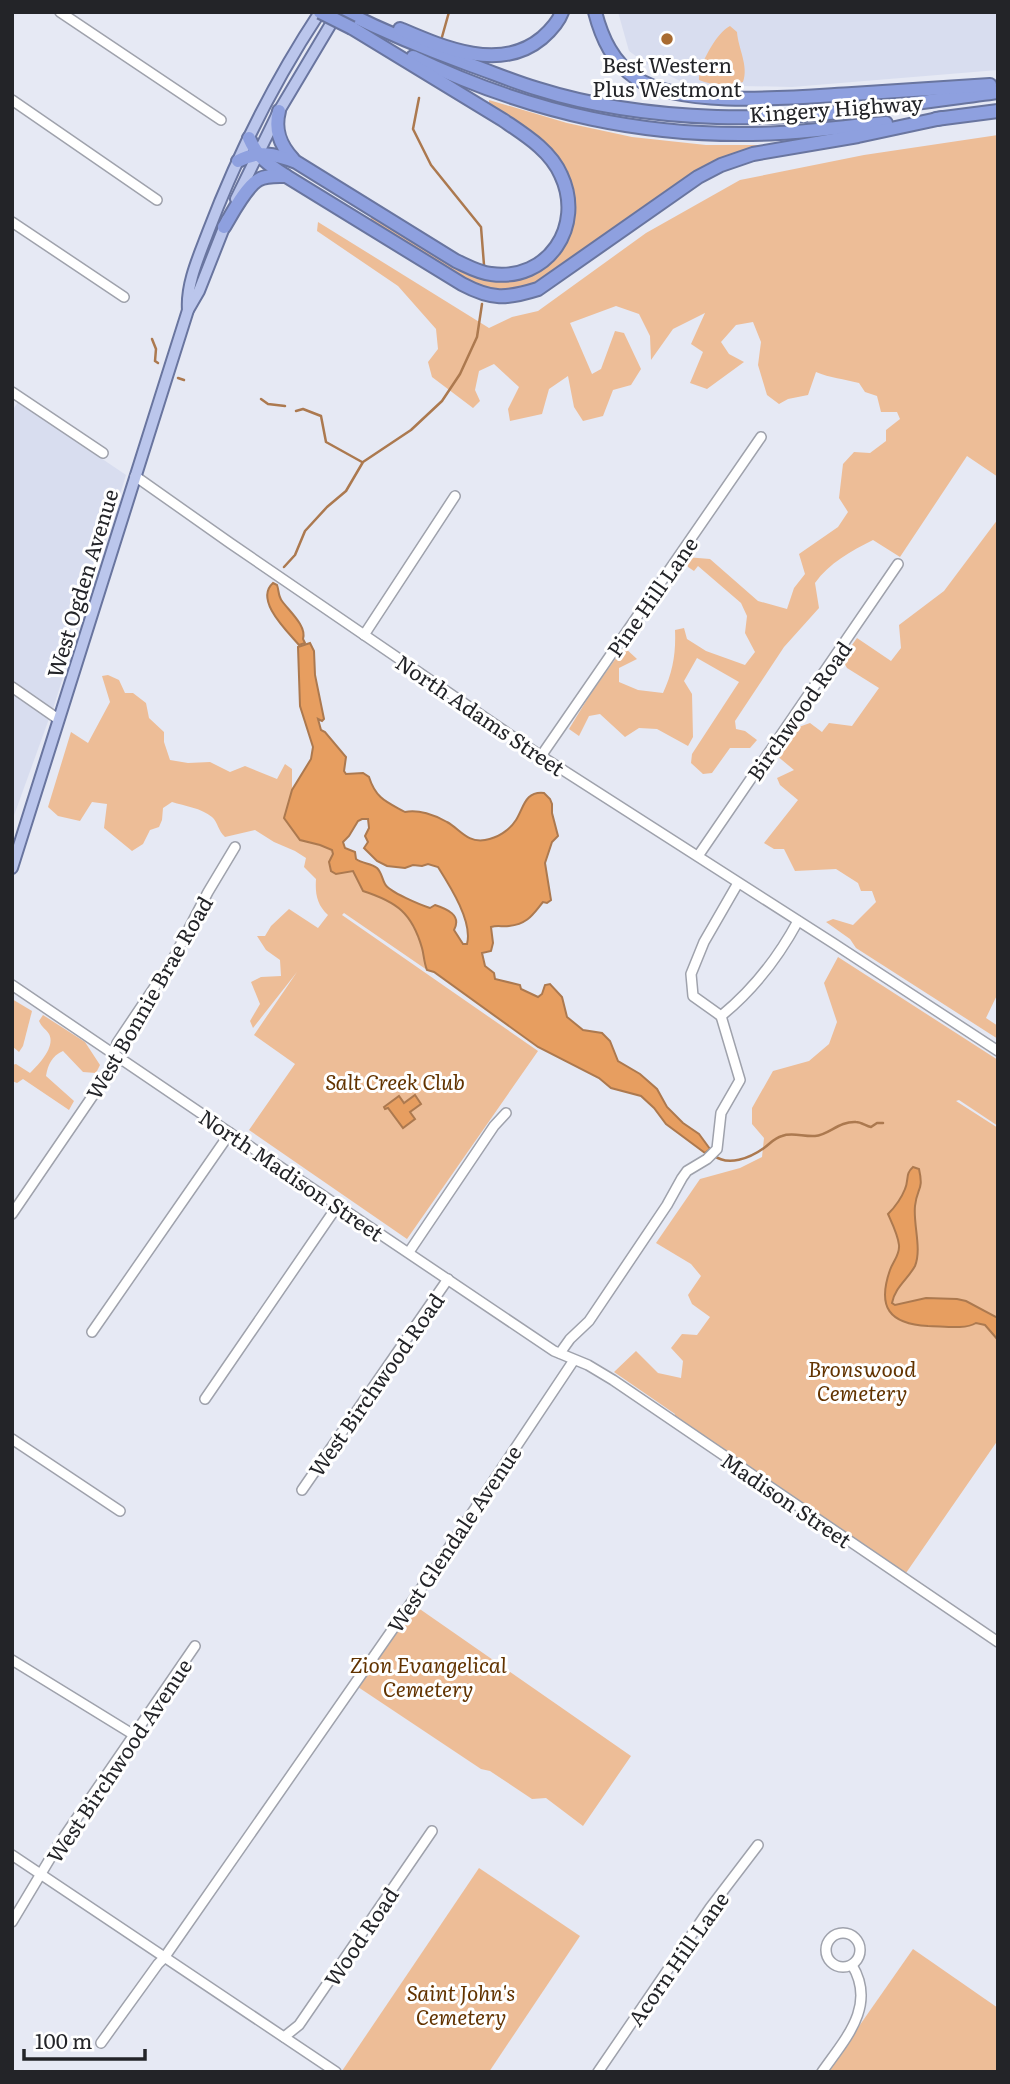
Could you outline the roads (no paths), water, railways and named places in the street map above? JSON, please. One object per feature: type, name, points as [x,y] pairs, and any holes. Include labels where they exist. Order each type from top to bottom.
[{"type":"highway","name":"Kingery Highway","points":[[320,12],[538,90],[598,104],[661,113],[717,117],[776,116],[836,112],[998,92]]},
{"type":"highway","name":"Kingery Highway","points":[[345,12],[356,24],[459,79],[558,112],[601,122],[660,130],[779,133],[998,111]]},
{"type":"highway","points":[[356,24],[398,28],[453,50],[476,55],[498,55],[535,44],[549,32],[562,12]]},
{"type":"highway","points":[[595,12],[613,56],[628,72],[647,84],[688,95],[779,98],[998,85]]},
{"type":"highway","points":[[279,111],[276,122],[278,136],[283,149],[296,162],[456,261],[490,274],[509,274],[538,265],[554,250],[565,231],[569,201],[564,182],[554,163],[534,142],[503,120],[356,24]]},
{"type":"highway","points":[[249,138],[264,162],[286,176],[462,284],[481,294],[501,297],[538,289],[698,177],[721,166],[752,154],[942,118]]},
{"type":"highway","points":[[238,161],[257,154],[272,154],[296,162]]},
{"type":"highway","points":[[224,227],[247,191],[258,180],[270,176],[286,176]]},
{"type":"main road","name":"West Ogden Avenue","points":[[188,310],[187,297],[202,250],[238,161],[268,102],[320,12]]},
{"type":"main road","name":"West Ogden Avenue","points":[[12,868],[188,310],[199,291],[257,154],[279,111],[338,12]]},
{"type":"street","points":[[60,12],[221,120]]},
{"type":"street","points":[[12,100],[157,200]]},
{"type":"street","points":[[12,222],[124,298]]},
{"type":"street","points":[[12,392],[103,453]]},
{"type":"street","name":"Pine Hill Lane","points":[[541,756],[761,437]]},
{"type":"street","name":"North Adams Street","points":[[135,476],[541,756],[998,1051]]},
{"type":"street","points":[[364,635],[455,496]]},
{"type":"street","name":"Birchwood Road","points":[[698,856],[898,565]]},
{"type":"street","points":[[12,687],[58,719]]},
{"type":"street","name":"West Bonnie Brae Road","points":[[12,1214],[111,1069],[117,1043],[177,953],[234,847]]},
{"type":"street","points":[[560,1353],[589,1321],[667,1205],[681,1178],[717,1149],[721,1113],[740,1080],[721,1016],[693,996],[691,974],[704,942],[738,883]]},
{"type":"street","points":[[721,1016],[744,997],[769,967],[798,921]]},
{"type":"street","name":"North Madison Street","points":[[12,985],[448,1279],[574,1360]]},
{"type":"street","points":[[409,1252],[494,1126],[506,1113]]},
{"type":"street","points":[[92,1332],[230,1133]]},
{"type":"street","points":[[205,1399],[338,1205]]},
{"type":"street","name":"West Birchwood Road","points":[[302,1490],[448,1279]]},
{"type":"street","name":"Madison Street","points":[[574,1360],[589,1365],[613,1380],[996,1639]]},
{"type":"street","name":"West Glendale Avenue","points":[[101,2043],[164,1958],[436,1567],[574,1360]]},
{"type":"street","points":[[12,1439],[120,1511]]},
{"type":"street","name":"West Birchwood Avenue","points":[[12,1922],[57,1847],[195,1646]]},
{"type":"street","points":[[12,1660],[134,1735]]},
{"type":"street","name":"Wood Road","points":[[284,2037],[299,2025],[432,1831]]},
{"type":"street","name":"Acorn Hill Lane","points":[[597,2072],[758,1844]]},
{"type":"street","points":[[12,1855],[336,2072]]},
{"type":"street","points":[[822,2072],[852,2029],[860,2008],[859,1977],[852,1965]]},
{"type":"waterway","points":[[442,37],[449,12]]},
{"type":"waterway","points":[[419,98],[413,129],[431,165],[481,227],[484,265]]},
{"type":"waterway","points":[[284,567],[295,555],[305,531],[346,491],[363,462],[411,430],[442,401],[460,374],[477,337],[482,304]]},
{"type":"waterway","points":[[152,339],[156,349],[155,361],[158,363]]},
{"type":"waterway","points":[[178,378],[184,380]]},
{"type":"waterway","points":[[261,399],[268,404],[285,406]]},
{"type":"waterway","points":[[296,411],[303,409],[321,416],[326,442],[362,462]]},
{"type":"waterway","points":[[713,1155],[719,1159],[739,1160],[786,1135],[820,1135],[850,1122],[871,1127],[883,1123]]},
{"type":"place","name":"Best Western Plus Westmont","points":[[667,39]]},
{"type":"park label","name":"Salt Creek Club","points":[[395,1080]]},
{"type":"park label","name":"Bronswood Cemetery","points":[[862,1379]]},
{"type":"park label","name":"Zion Evangelical Cemetery","points":[[428,1675]]},
{"type":"park label","name":"Saint John's Cemetery","points":[[461,2003]]}]
